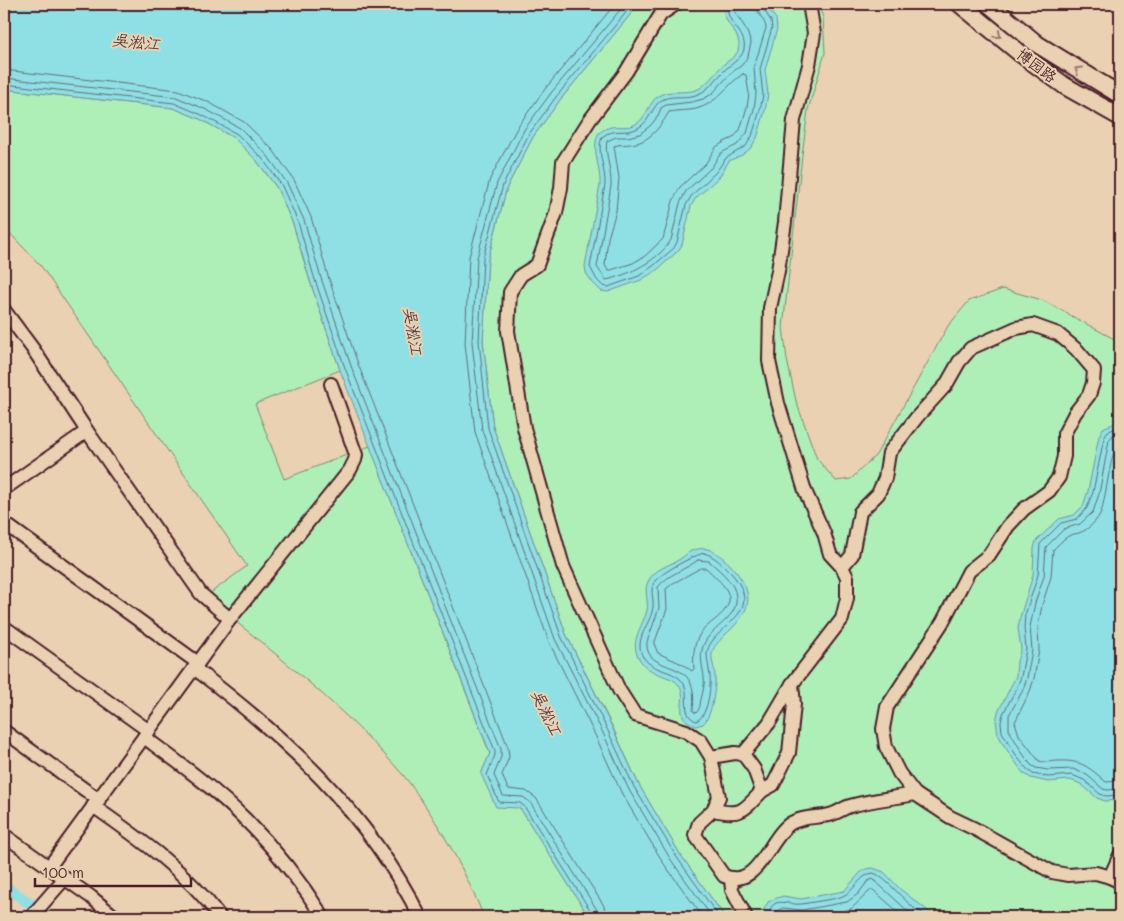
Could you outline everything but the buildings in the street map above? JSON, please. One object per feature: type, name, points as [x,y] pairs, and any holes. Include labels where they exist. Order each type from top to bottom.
[{"type":"main road","name":"博园路","points":[[960,4],[1021,54],[1066,86],[1120,117]]},
{"type":"main road","name":"博园路","points":[[989,4],[1038,44],[1120,95]]},
{"type":"street","points":[[676,4],[661,14],[626,72],[588,121],[563,162],[556,214],[537,265],[521,275],[510,292],[508,332],[524,428],[563,566],[619,690],[635,714],[686,731],[701,741],[711,757],[719,797],[714,810],[699,823],[695,835],[724,876],[731,879],[744,877],[756,868],[789,825],[803,817],[829,815],[850,806],[915,794]]},
{"type":"street","points":[[743,754],[769,723],[792,684],[842,619],[847,598],[847,578],[842,567],[830,554],[820,524],[805,491],[778,403],[769,361],[770,308],[778,271],[785,222],[794,120],[809,65],[814,33],[809,4]]},
{"type":"street","points":[[4,310],[33,349],[87,431],[201,594],[230,619]]},
{"type":"street","points":[[842,567],[852,554],[860,512],[878,494],[885,478],[889,454],[917,417],[946,385],[959,362],[971,348],[1016,328],[1033,325],[1058,334],[1077,350],[1094,370],[1093,383],[1089,394],[1074,413],[1064,434],[1064,456],[1058,477],[1050,492],[1024,508],[1008,526],[989,555],[969,571],[942,623],[887,707],[883,729],[886,747],[899,773],[915,794],[950,818],[975,829],[1052,872],[1068,874],[1096,873],[1115,880],[1120,855]]},
{"type":"street","points":[[49,867],[230,619],[350,470],[355,460],[354,445],[331,384]]},
{"type":"street","points":[[4,489],[87,431]]},
{"type":"street","points":[[4,523],[196,666],[310,765],[341,798],[392,868],[420,917]]},
{"type":"street","points":[[4,627],[146,734],[246,819],[295,878],[323,917]]},
{"type":"street","points":[[714,810],[729,814],[744,810],[762,791],[773,785],[789,752],[794,704],[792,684]]},
{"type":"street","points":[[4,731],[160,856],[197,891],[220,917]]},
{"type":"street","points":[[711,757],[735,752],[743,754],[754,769],[762,791]]},
{"type":"street","points":[[4,835],[66,878],[115,917]]},
{"type":"street","points":[[31,917],[66,878]]},
{"type":"street","points":[[731,879],[732,890],[746,917]]},
{"type":"green space","points":[[639,4],[818,4],[823,17],[825,53],[808,110],[783,327],[787,360],[796,401],[817,459],[836,481],[851,479],[876,455],[948,326],[969,301],[1003,289],[1042,300],[1116,340],[1120,344],[1120,917],[725,917],[680,854],[639,785],[566,634],[493,427],[483,341],[488,259],[507,187],[533,137],[560,100]]},
{"type":"green space","points":[[4,89],[173,108],[200,119],[234,138],[257,161],[277,188],[293,224],[340,370],[255,404],[284,479],[370,446],[490,754],[481,774],[520,808],[589,917],[484,917],[464,872],[448,843],[404,776],[382,751],[334,704],[205,597],[247,566],[41,266],[4,227]]},
{"type":"water","name":"吴淞江","points":[[4,4],[639,4],[560,100],[533,137],[507,187],[488,259],[483,341],[493,427],[566,634],[639,785],[680,854],[725,917],[589,917],[520,808],[496,807],[481,774],[490,753],[340,370],[293,224],[277,188],[257,161],[234,138],[200,119],[173,108],[4,89]]},
{"type":"water","points":[[727,4],[765,4],[776,19],[777,29],[765,70],[768,94],[757,138],[750,149],[729,161],[720,176],[696,198],[691,206],[682,245],[678,251],[657,270],[641,280],[608,292],[601,291],[586,273],[585,266],[600,185],[596,153],[598,134],[608,128],[634,125],[642,119],[655,99],[662,94],[691,91],[700,88],[724,64],[734,57],[738,51],[739,44],[724,14],[723,9]]},
{"type":"water","points":[[1120,421],[1120,800],[1105,801],[1097,798],[1081,784],[1070,780],[1048,782],[1031,778],[1023,773],[1003,744],[998,734],[996,721],[998,712],[1016,676],[1017,661],[1021,649],[1018,628],[1033,575],[1036,541],[1059,519],[1074,515],[1083,506],[1088,491],[1099,436],[1103,428]]},
{"type":"water","points":[[704,548],[718,554],[734,569],[743,582],[748,599],[747,606],[739,621],[717,643],[713,650],[712,659],[715,681],[713,702],[706,720],[703,724],[696,726],[688,722],[684,717],[681,690],[678,684],[644,665],[637,654],[635,643],[647,610],[646,587],[649,579],[661,568],[680,559],[691,551]]},
{"type":"water","points":[[873,868],[884,872],[900,889],[936,917],[764,917],[764,909],[768,902],[774,899],[783,896],[801,899],[844,891],[861,872]]},
{"type":"waterway","points":[[4,886],[50,917]]}]
